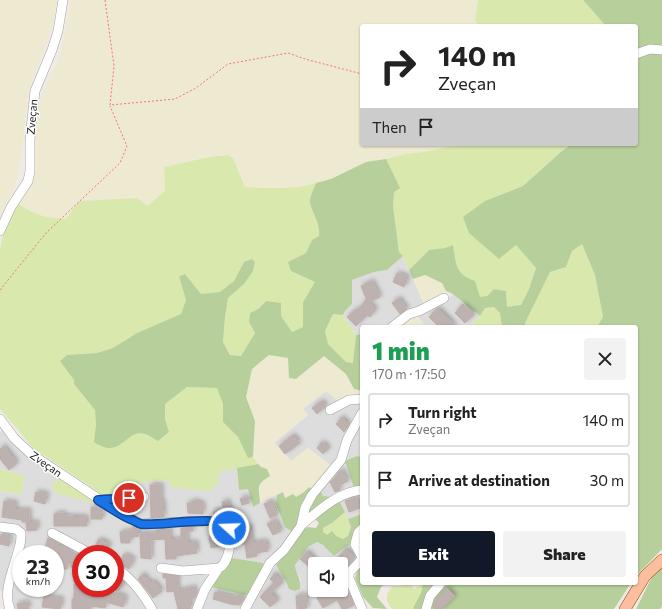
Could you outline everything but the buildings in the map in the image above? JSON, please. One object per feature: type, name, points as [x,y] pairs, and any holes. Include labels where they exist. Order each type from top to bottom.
[{"type":"main road","points":[[625,609],[645,576],[662,560]]},
{"type":"street","name":"Zveçan","points":[[0,231],[10,207],[28,181],[30,171],[30,139],[35,91],[58,31],[63,0]]},
{"type":"street","points":[[638,53],[650,49],[662,50]]},
{"type":"street","points":[[395,325],[409,314],[419,311],[444,298]]},
{"type":"street","points":[[330,410],[349,400],[360,399]]},
{"type":"street","points":[[301,525],[305,508],[312,495],[341,460],[347,440],[360,417]]},
{"type":"street","name":"Zveçan","points":[[0,419],[14,438],[31,454],[98,500],[126,517],[142,524],[199,521],[227,525],[230,532],[225,563],[219,568],[205,589],[197,609]]},
{"type":"street","points":[[245,609],[270,563],[284,550],[301,525],[325,506],[343,495],[351,491],[360,490]]},
{"type":"street","points":[[98,500],[144,497]]},
{"type":"street","points":[[0,527],[16,529],[21,532],[20,548],[10,577],[8,606]]},
{"type":"street","points":[[360,531],[355,544],[360,554]]},
{"type":"street","points":[[52,533],[74,545]]},
{"type":"street","points":[[360,560],[349,573],[349,578],[362,609]]},
{"type":"street","points":[[162,568],[183,571],[219,568]]},
{"type":"street","points":[[124,573],[152,609]]},
{"type":"street","points":[[426,609],[430,596],[439,585]]},
{"type":"street","points":[[0,596],[8,606]]},
{"type":"path","points":[[0,290],[46,233],[120,163],[127,146],[110,105],[114,66],[105,0]]},
{"type":"path","points":[[110,105],[175,100],[196,88],[228,64],[288,53],[360,73]]},
{"type":"shaded area","points":[[0,0],[57,0],[53,26],[29,89],[20,165],[15,188],[0,216]]},
{"type":"shaded area","points":[[70,0],[478,0],[475,20],[478,24],[360,24],[360,146],[456,146],[366,162],[331,179],[307,185],[278,189],[245,187],[233,158],[227,155],[211,156],[164,167],[165,191],[147,206],[137,198],[79,201],[66,219],[32,213],[18,204],[34,174],[37,115],[43,90],[57,62],[64,38]]},
{"type":"shaded area","points":[[403,256],[424,304],[392,325],[360,325],[360,334],[356,335],[343,315],[352,304],[352,280],[374,272],[387,270]]},
{"type":"shaded area","points":[[425,275],[442,283],[446,291],[424,304],[413,279]]},
{"type":"shaded area","points":[[453,294],[480,316],[471,325],[424,325],[417,315],[443,303]]},
{"type":"shaded area","points":[[417,315],[424,325],[403,325]]},
{"type":"shaded area","points":[[269,355],[288,358],[289,378],[296,379],[324,356],[346,374],[354,389],[360,390],[360,396],[350,397],[338,401],[326,391],[303,409],[308,415],[274,443],[291,461],[308,448],[332,466],[312,489],[309,487],[296,497],[285,498],[282,492],[260,503],[259,487],[261,482],[261,467],[253,457],[255,421],[246,397],[252,369]]},
{"type":"shaded area","points":[[326,391],[360,396],[360,409],[351,427],[341,457],[332,466],[291,461],[274,443],[308,415],[303,409]]},
{"type":"shaded area","points":[[360,422],[360,457],[357,456],[354,488],[329,501],[323,496],[320,489],[333,474],[342,467],[350,440]]},
{"type":"shaded area","points":[[2,430],[30,456],[104,506],[123,521],[130,523],[199,523],[226,529],[226,545],[220,563],[210,570],[211,573],[194,609],[155,609],[124,576],[124,545],[72,545],[72,597],[124,597],[124,577],[149,609],[13,609],[8,598],[0,590],[0,491],[21,494],[25,476],[0,469],[0,432]]},
{"type":"shaded area","points":[[237,468],[239,490],[248,488],[253,507],[277,495],[276,504],[285,527],[291,531],[282,546],[265,566],[263,563],[232,558],[230,526],[148,521],[126,513],[109,499],[139,496],[141,482],[169,480]]},
{"type":"shaded area","points":[[360,492],[360,515],[348,519],[339,500]]},
{"type":"shaded area","points":[[317,542],[323,545],[334,555],[345,546],[352,544],[358,558],[348,576],[348,557],[308,557],[308,597],[348,597],[348,589],[359,609],[250,609],[269,573],[276,565],[289,589],[301,580],[296,571],[295,565],[308,547]]},
{"type":"shaded area","points":[[211,587],[245,595],[250,593],[242,609],[201,609]]},
{"type":"green space","points":[[478,0],[583,0],[604,24],[478,24],[475,20]]},
{"type":"green space","points":[[583,0],[662,0],[662,549],[638,574],[638,325],[598,325],[603,317],[595,275],[582,244],[572,251],[566,267],[550,272],[525,323],[526,325],[502,325],[500,313],[494,307],[485,308],[480,316],[453,294],[446,291],[442,283],[425,275],[413,279],[409,270],[429,250],[445,248],[453,245],[456,263],[460,272],[475,281],[480,297],[487,296],[494,289],[506,291],[507,307],[521,305],[529,289],[536,268],[516,245],[499,259],[469,233],[463,217],[485,201],[523,186],[569,146],[638,146],[638,24],[604,24]]},
{"type":"green space","points":[[569,146],[523,186],[485,201],[500,258],[516,245],[536,268],[529,289],[521,305],[507,307],[506,291],[494,289],[487,296],[480,298],[475,282],[460,272],[456,263],[453,245],[445,248],[429,250],[409,270],[403,256],[399,252],[393,206],[394,192],[391,169],[386,159],[405,154],[448,147]]},
{"type":"green space","points":[[227,155],[233,158],[245,187],[290,188],[316,183],[311,194],[310,202],[319,227],[319,236],[312,240],[306,253],[296,258],[291,271],[315,282],[303,302],[304,327],[292,332],[281,316],[266,301],[258,309],[250,313],[249,322],[255,333],[241,356],[231,356],[223,342],[225,317],[228,298],[244,284],[244,262],[234,281],[220,292],[201,294],[185,274],[179,275],[186,300],[181,314],[137,333],[113,348],[97,353],[67,355],[60,361],[74,380],[75,385],[95,410],[96,425],[119,446],[130,437],[137,434],[146,435],[158,441],[169,432],[165,419],[165,404],[187,387],[217,388],[223,404],[223,422],[238,437],[248,458],[253,457],[258,464],[219,472],[218,483],[210,491],[170,487],[169,480],[141,482],[139,496],[109,499],[33,448],[0,409],[0,249],[5,226],[18,204],[41,215],[52,218],[66,219],[79,201],[137,198],[147,206],[165,191],[164,167],[203,158]]},
{"type":"green space","points":[[386,159],[400,188],[394,192],[393,206],[399,252],[403,256],[387,270],[374,272],[352,280],[352,304],[343,315],[333,314],[325,331],[328,344],[346,362],[353,363],[356,335],[360,334],[360,390],[354,389],[346,374],[324,356],[296,379],[289,378],[288,358],[269,355],[252,369],[246,397],[255,421],[253,457],[248,458],[238,437],[223,422],[223,404],[217,388],[187,387],[165,404],[165,419],[169,432],[158,441],[150,436],[138,433],[123,443],[111,448],[103,447],[94,442],[96,425],[95,410],[74,384],[74,380],[60,361],[67,355],[97,353],[113,348],[137,333],[181,314],[186,300],[179,276],[185,274],[201,294],[220,292],[234,281],[244,262],[252,259],[255,262],[253,271],[244,284],[228,298],[223,342],[230,355],[241,356],[255,333],[249,322],[250,313],[258,309],[266,301],[281,303],[281,316],[292,332],[303,327],[303,302],[315,282],[291,271],[288,262],[306,253],[312,240],[319,236],[319,227],[310,202],[311,194],[316,183],[331,179],[366,162]]},
{"type":"green space","points":[[582,244],[595,275],[603,317],[598,325],[526,325],[525,323],[550,272],[566,267],[572,251]]},
{"type":"green space","points":[[494,307],[500,313],[502,325],[471,325],[480,316],[485,308]]},
{"type":"green space","points":[[333,314],[343,315],[356,335],[354,363],[346,362],[328,344],[325,331]]},
{"type":"green space","points":[[357,456],[360,457],[360,488],[354,488],[345,461]]},
{"type":"green space","points":[[258,464],[267,469],[270,476],[260,484],[260,503],[253,507],[248,489],[239,490],[237,468]]},
{"type":"green space","points":[[0,469],[25,476],[21,494],[0,491]]},
{"type":"green space","points":[[64,480],[104,506],[53,492],[53,482]]},
{"type":"green space","points":[[309,487],[312,489],[295,529],[291,531],[285,527],[276,504],[277,495],[283,492],[285,498],[293,494],[296,497]]},
{"type":"green space","points":[[320,489],[323,496],[330,497],[329,501],[307,515],[308,507]]},
{"type":"green space","points":[[339,500],[345,512],[332,523],[323,528],[323,532],[327,535],[332,531],[336,536],[343,539],[348,536],[351,527],[348,519],[360,515],[360,530],[352,544],[345,547],[334,556],[323,545],[317,542],[308,547],[295,565],[300,582],[300,589],[295,591],[289,589],[276,565],[291,548],[303,529],[308,527],[316,528],[319,523],[315,519]]},
{"type":"green space","points":[[345,512],[351,526],[348,536],[343,539],[327,535],[323,532],[323,528],[332,523]]},
{"type":"green space","points":[[232,558],[263,563],[265,566],[251,587],[250,593],[245,595],[211,587],[218,574],[228,565]]},
{"type":"green space","points":[[662,567],[662,606],[660,609],[636,609],[653,575]]},
{"type":"green space","points":[[360,568],[360,585],[384,585],[381,587],[377,597],[387,609],[373,608],[363,597],[355,578]]},
{"type":"green space","points":[[411,585],[414,589],[423,585],[421,593],[413,608],[414,609],[392,609],[388,603],[388,592],[393,586]]},
{"type":"green space","points":[[423,585],[630,585],[614,609],[414,609],[413,608],[421,593]]},
{"type":"route","points":[[129,498],[98,500],[126,517],[142,524],[199,521],[223,524],[227,525],[229,528]]}]
